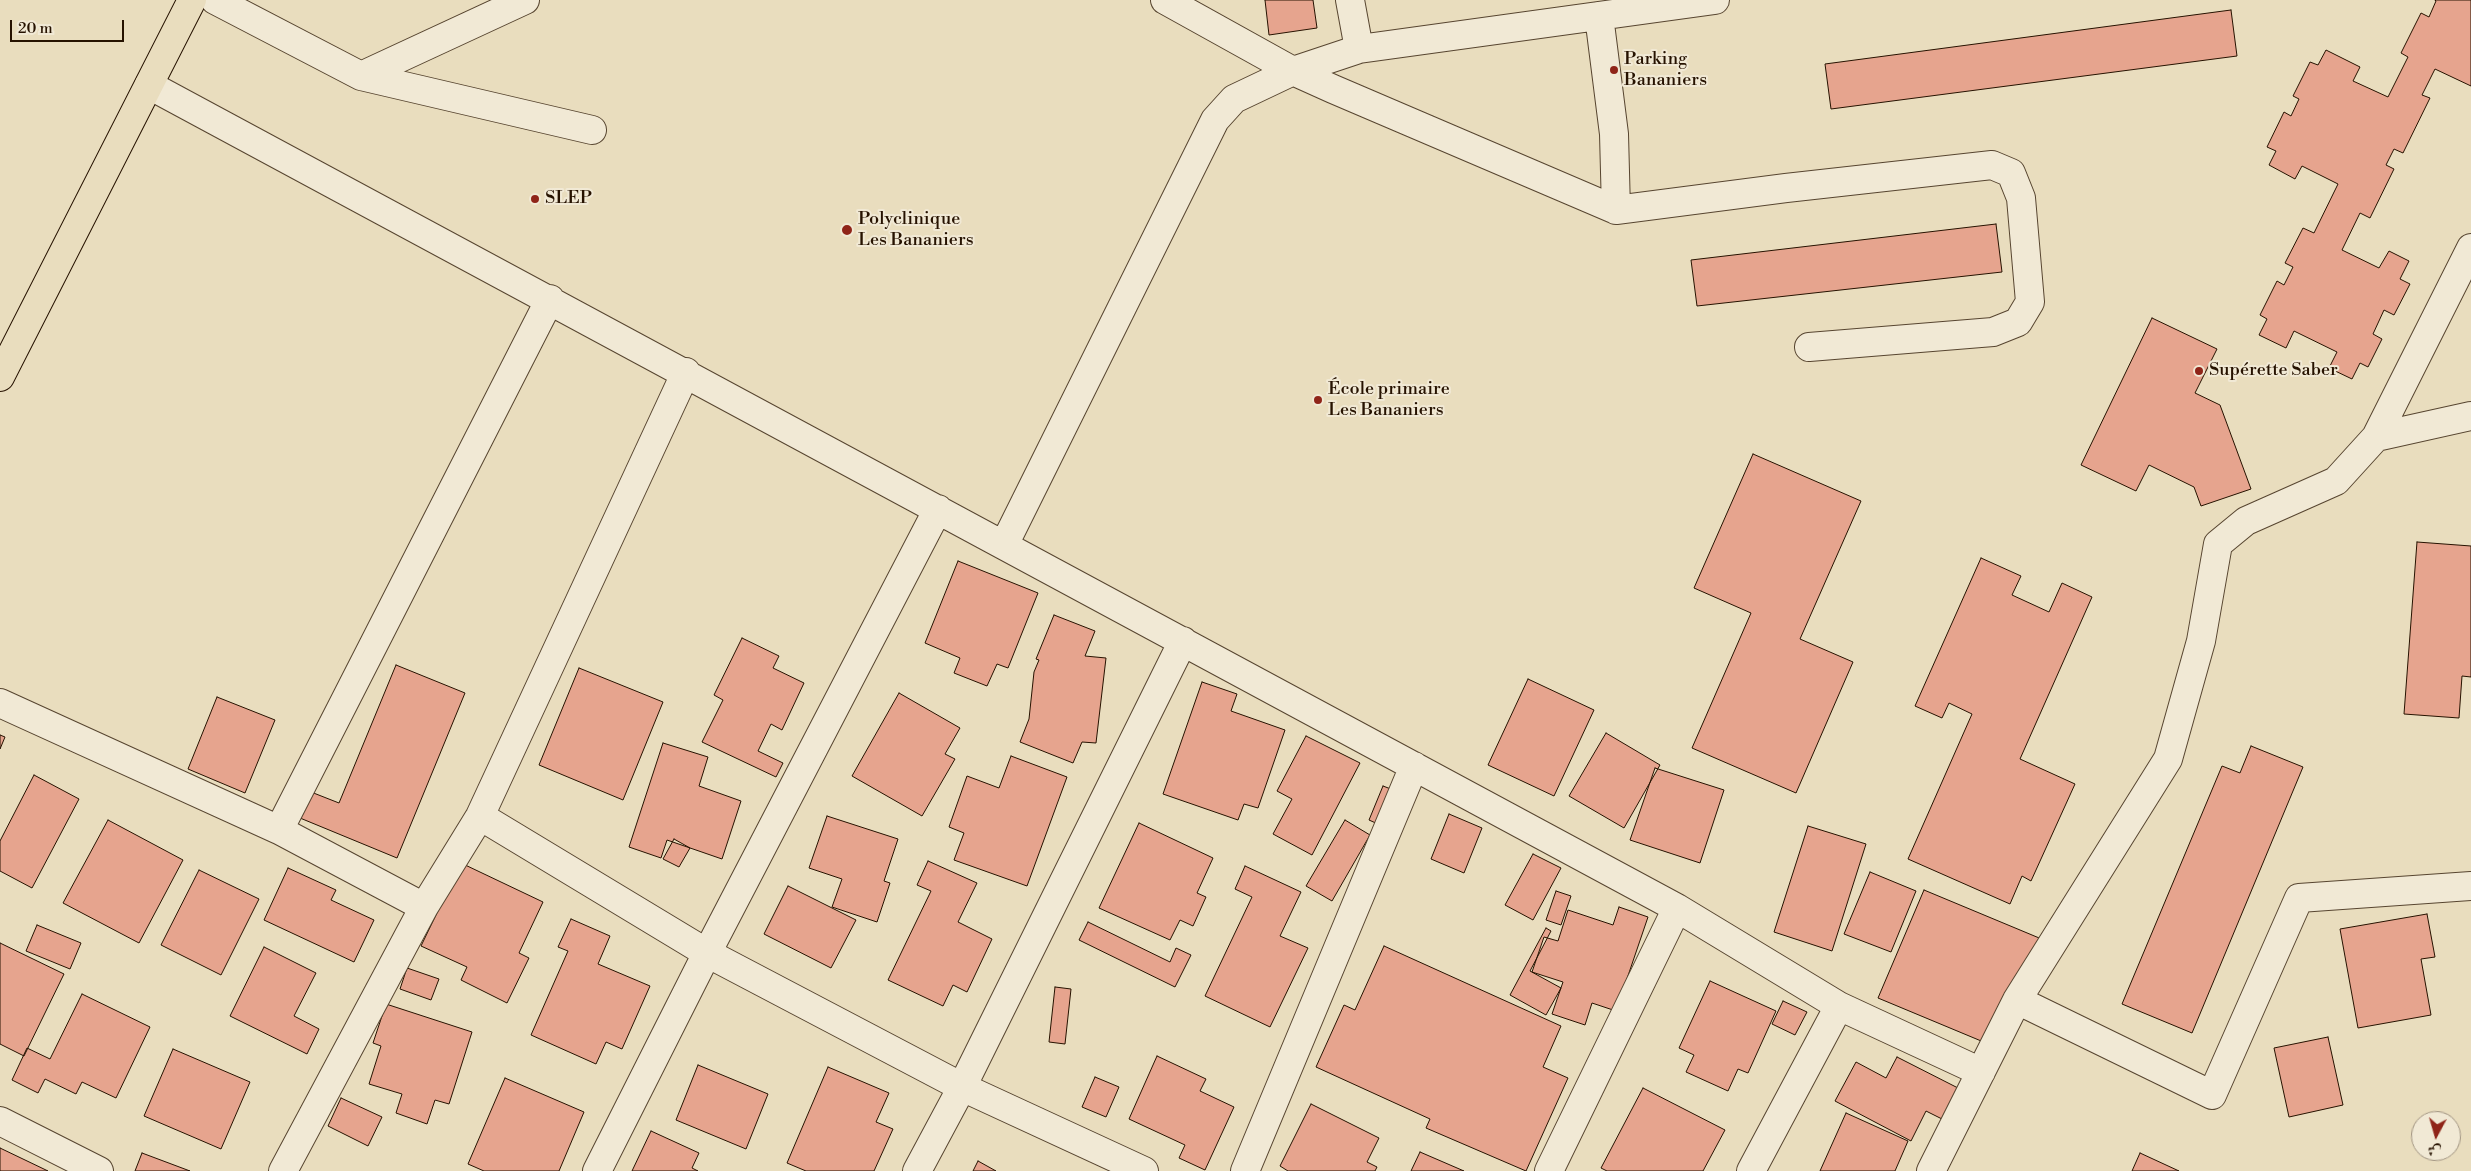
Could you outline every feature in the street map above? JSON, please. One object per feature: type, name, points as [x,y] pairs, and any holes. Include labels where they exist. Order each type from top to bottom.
[{"type":"main road","points":[[0,377],[192,0]]},
{"type":"street","points":[[215,0],[361,76],[592,130]]},
{"type":"street","points":[[361,76],[525,0]]},
{"type":"street","points":[[1350,0],[1359,49]]},
{"type":"street","points":[[1004,545],[1215,120],[1234,99],[1293,71],[1359,49],[1715,0]]},
{"type":"street","points":[[1171,2],[1293,71],[1446,139],[1616,210],[1786,188],[1992,165],[2011,173],[2021,198],[2030,302],[2018,322],[1993,332],[1809,346]]},
{"type":"street","points":[[1599,16],[1614,134],[1616,210]]},
{"type":"street","points":[[150,85],[686,372],[1677,908],[1839,1006],[1981,1072]]},
{"type":"street","points":[[1931,1171],[2017,1000],[2168,759],[2201,641],[2218,544],[2246,521],[2336,482],[2376,437],[2471,248]]},
{"type":"street","points":[[279,830],[550,300]]},
{"type":"street","points":[[283,1171],[424,907],[480,816],[686,372]]},
{"type":"street","points":[[2376,437],[2471,416]]},
{"type":"street","points":[[597,1171],[707,953],[938,509]]},
{"type":"street","points":[[917,1171],[962,1087],[1183,641]]},
{"type":"street","points":[[0,703],[279,830],[424,907]]},
{"type":"street","points":[[1245,1171],[1414,766]]},
{"type":"street","points":[[480,816],[707,953],[962,1087],[1144,1171]]},
{"type":"street","points":[[2017,1000],[2212,1095],[2299,898],[2471,886]]},
{"type":"street","points":[[1550,1171],[1677,908]]},
{"type":"street","points":[[1751,1171],[1839,1006]]},
{"type":"street","points":[[0,1122],[99,1171]]},
{"type":"building","points":[[1265,0],[1313,0],[1317,28],[1269,35]]},
{"type":"building","points":[[2435,0],[2471,0],[2471,86],[2435,69],[2422,95],[2430,98],[2403,153],[2394,149],[2386,165],[2394,169],[2370,218],[2360,213],[2342,250],[2379,268],[2389,251],[2409,261],[2400,279],[2410,284],[2394,315],[2384,310],[2373,334],[2382,339],[2368,367],[2360,363],[2352,379],[2329,368],[2337,352],[2294,331],[2286,348],[2259,335],[2267,319],[2260,315],[2277,281],[2284,285],[2293,267],[2285,263],[2303,228],[2314,233],[2338,184],[2302,166],[2295,179],[2269,165],[2276,151],[2267,147],[2284,112],[2291,116],[2299,99],[2293,96],[2310,62],[2318,65],[2326,50],[2360,67],[2353,81],[2388,97],[2408,57],[2401,53],[2421,13],[2429,17]]},
{"type":"building","points":[[2231,10],[2237,56],[1831,109],[1825,64]]},
{"type":"building","points":[[1996,224],[2002,272],[1697,306],[1691,260]]},
{"type":"building","points":[[2152,318],[2217,349],[2195,393],[2220,405],[2251,489],[2201,506],[2194,487],[2149,465],[2136,491],[2081,465]]},
{"type":"building","points":[[1753,454],[1861,501],[1800,639],[1853,662],[1796,793],[1692,748],[1751,613],[1694,588]]},
{"type":"building","points":[[2417,542],[2471,546],[2471,677],[2462,676],[2459,718],[2404,714]]},
{"type":"building","points":[[1981,558],[2021,576],[2012,595],[2049,612],[2062,583],[2092,597],[2020,759],[2075,784],[2031,881],[2022,876],[2010,904],[1908,859],[1972,714],[1949,703],[1942,718],[1915,706]]},
{"type":"building","points":[[958,561],[1038,593],[1008,668],[997,664],[987,686],[954,673],[960,658],[925,643]]},
{"type":"building","points":[[1054,615],[1095,631],[1085,656],[1106,658],[1096,743],[1082,742],[1073,763],[1020,742],[1029,719],[1034,672],[1039,660],[1036,659]]},
{"type":"building","points":[[742,638],[779,656],[773,668],[804,683],[782,730],[771,724],[758,751],[783,763],[776,777],[702,742],[723,700],[714,695]]},
{"type":"building","points":[[396,665],[465,693],[397,858],[300,818],[311,792],[339,803]]},
{"type":"building","points":[[579,668],[663,702],[623,800],[539,765]]},
{"type":"building","points":[[1528,679],[1594,710],[1554,796],[1488,765]]},
{"type":"building","points":[[1202,682],[1237,694],[1231,711],[1285,730],[1258,808],[1244,804],[1238,820],[1163,794]]},
{"type":"building","points":[[899,693],[960,728],[945,754],[955,759],[922,816],[852,776]]},
{"type":"building","points":[[217,697],[275,720],[245,793],[188,769]]},
{"type":"building","points":[[1606,733],[1660,765],[1624,828],[1569,796]]},
{"type":"building","points":[[0,735],[5,737],[0,749]]},
{"type":"building","points":[[1306,736],[1360,763],[1312,855],[1273,834],[1292,799],[1277,791]]},
{"type":"building","points":[[663,743],[708,757],[699,786],[741,801],[722,859],[667,840],[661,858],[629,847]]},
{"type":"building","points":[[2251,746],[2303,767],[2192,1033],[2122,1004],[2222,766],[2240,773]]},
{"type":"building","points":[[1011,756],[1067,777],[1027,886],[954,860],[964,833],[949,827],[967,776],[999,788]]},
{"type":"building","points":[[1655,768],[1724,790],[1700,863],[1630,840]]},
{"type":"building","points":[[34,775],[79,799],[32,888],[0,871],[0,841]]},
{"type":"building","points":[[1383,786],[1404,794],[1389,829],[1369,820]]},
{"type":"building","points":[[1449,814],[1482,828],[1464,873],[1431,859]]},
{"type":"building","points":[[827,816],[898,839],[884,881],[890,883],[877,922],[832,907],[842,879],[809,868]]},
{"type":"building","points":[[108,820],[183,860],[139,943],[63,903]]},
{"type":"building","points":[[1345,820],[1370,835],[1332,901],[1306,886]]},
{"type":"building","points":[[1139,823],[1213,858],[1197,893],[1206,897],[1193,926],[1180,920],[1170,940],[1099,908]]},
{"type":"building","points":[[1808,826],[1866,844],[1832,951],[1774,932]]},
{"type":"building","points":[[674,839],[690,848],[679,867],[663,859]]},
{"type":"building","points":[[1533,854],[1561,868],[1533,920],[1505,905]]},
{"type":"building","points":[[928,861],[977,883],[958,922],[992,939],[967,992],[953,985],[943,1006],[888,980],[931,891],[917,885]]},
{"type":"building","points":[[461,863],[543,902],[519,953],[529,958],[507,1003],[461,980],[467,967],[421,946]]},
{"type":"building","points":[[1245,866],[1301,892],[1280,936],[1308,948],[1270,1027],[1205,996],[1252,897],[1235,889]]},
{"type":"building","points":[[288,868],[336,890],[331,900],[374,920],[354,962],[264,920]]},
{"type":"building","points":[[199,870],[259,899],[221,975],[161,945]]},
{"type":"building","points":[[1870,872],[1916,891],[1891,952],[1844,934]]},
{"type":"building","points":[[788,886],[856,920],[831,968],[764,934]]},
{"type":"building","points":[[1924,890],[2044,940],[1998,1048],[1878,998]]},
{"type":"building","points":[[1556,891],[1571,896],[1561,925],[1546,920]]},
{"type":"building","points":[[1619,907],[1648,917],[1616,1011],[1592,1003],[1585,1025],[1552,1014],[1563,982],[1532,972],[1544,937],[1558,941],[1568,910],[1613,925]]},
{"type":"building","points":[[2427,914],[2435,957],[2421,959],[2431,1015],[2358,1028],[2340,929]]},
{"type":"building","points":[[571,919],[610,936],[598,964],[650,986],[622,1049],[606,1042],[596,1064],[531,1035],[568,951],[558,947]]},
{"type":"building","points":[[1088,922],[1170,962],[1176,948],[1191,955],[1175,987],[1079,940]]},
{"type":"building","points":[[37,925],[81,943],[70,969],[26,951]]},
{"type":"building","points":[[1546,928],[1551,931],[1530,971],[1561,988],[1546,1015],[1510,995]]},
{"type":"building","points":[[0,943],[64,974],[24,1056],[0,1044]]},
{"type":"building","points":[[1384,946],[1561,1026],[1543,1067],[1568,1078],[1526,1171],[1426,1128],[1430,1119],[1316,1067],[1344,1005],[1355,1010]]},
{"type":"building","points":[[264,947],[316,973],[294,1016],[319,1029],[307,1054],[230,1016]]},
{"type":"building","points":[[407,968],[439,979],[431,1000],[400,989]]},
{"type":"building","points":[[1710,981],[1776,1011],[1748,1073],[1738,1069],[1728,1091],[1686,1072],[1694,1055],[1679,1048]]},
{"type":"building","points":[[1055,987],[1071,989],[1065,1044],[1049,1042]]},
{"type":"building","points":[[82,994],[150,1027],[116,1098],[82,1082],[76,1094],[45,1079],[38,1093],[12,1080],[27,1048],[50,1059]]},
{"type":"building","points":[[1783,1001],[1807,1012],[1795,1035],[1772,1024]]},
{"type":"building","points":[[386,1004],[472,1032],[449,1104],[435,1100],[427,1124],[396,1113],[402,1094],[369,1084],[381,1046],[373,1043]]},
{"type":"building","points":[[2328,1037],[2343,1105],[2289,1117],[2274,1048]]},
{"type":"building","points":[[173,1049],[250,1082],[221,1149],[144,1116]]},
{"type":"building","points":[[1157,1056],[1206,1079],[1200,1091],[1234,1107],[1205,1170],[1179,1158],[1185,1145],[1129,1119]]},
{"type":"building","points":[[1897,1057],[1958,1088],[1942,1119],[1926,1111],[1911,1141],[1835,1101],[1856,1062],[1886,1078]]},
{"type":"building","points":[[698,1065],[768,1094],[746,1149],[676,1120]]},
{"type":"building","points":[[828,1067],[889,1093],[876,1122],[893,1129],[874,1171],[806,1171],[787,1163]]},
{"type":"building","points":[[1095,1077],[1119,1087],[1106,1117],[1082,1107]]},
{"type":"building","points":[[505,1078],[584,1112],[559,1171],[484,1171],[468,1164]]},
{"type":"building","points":[[1643,1088],[1725,1130],[1703,1171],[1607,1171],[1601,1168]]},
{"type":"building","points":[[341,1098],[382,1117],[368,1146],[328,1126]]},
{"type":"building","points":[[1311,1104],[1379,1138],[1367,1162],[1377,1167],[1375,1171],[1288,1171],[1280,1166]]},
{"type":"building","points":[[1846,1113],[1908,1141],[1895,1171],[1820,1171]]},
{"type":"building","points":[[651,1131],[699,1153],[692,1168],[698,1171],[632,1171]]},
{"type":"building","points":[[0,1148],[48,1171],[0,1171]]},
{"type":"building","points":[[1420,1152],[1464,1171],[1411,1171]]},
{"type":"building","points":[[142,1153],[190,1171],[135,1171]]},
{"type":"building","points":[[2140,1153],[2179,1171],[2132,1171]]},
{"type":"building","points":[[978,1161],[996,1171],[973,1171]]},
{"type":"place","name":"Parking Bananiers","points":[[1614,70]]},
{"type":"place","name":"SLEP","points":[[535,199]]},
{"type":"place","name":"Polyclinique Les Bananiers","points":[[847,230]]},
{"type":"place","name":"Supérette Saber","points":[[2199,371]]},
{"type":"place","name":"École primaire Les Bananiers","points":[[1318,400]]}]
